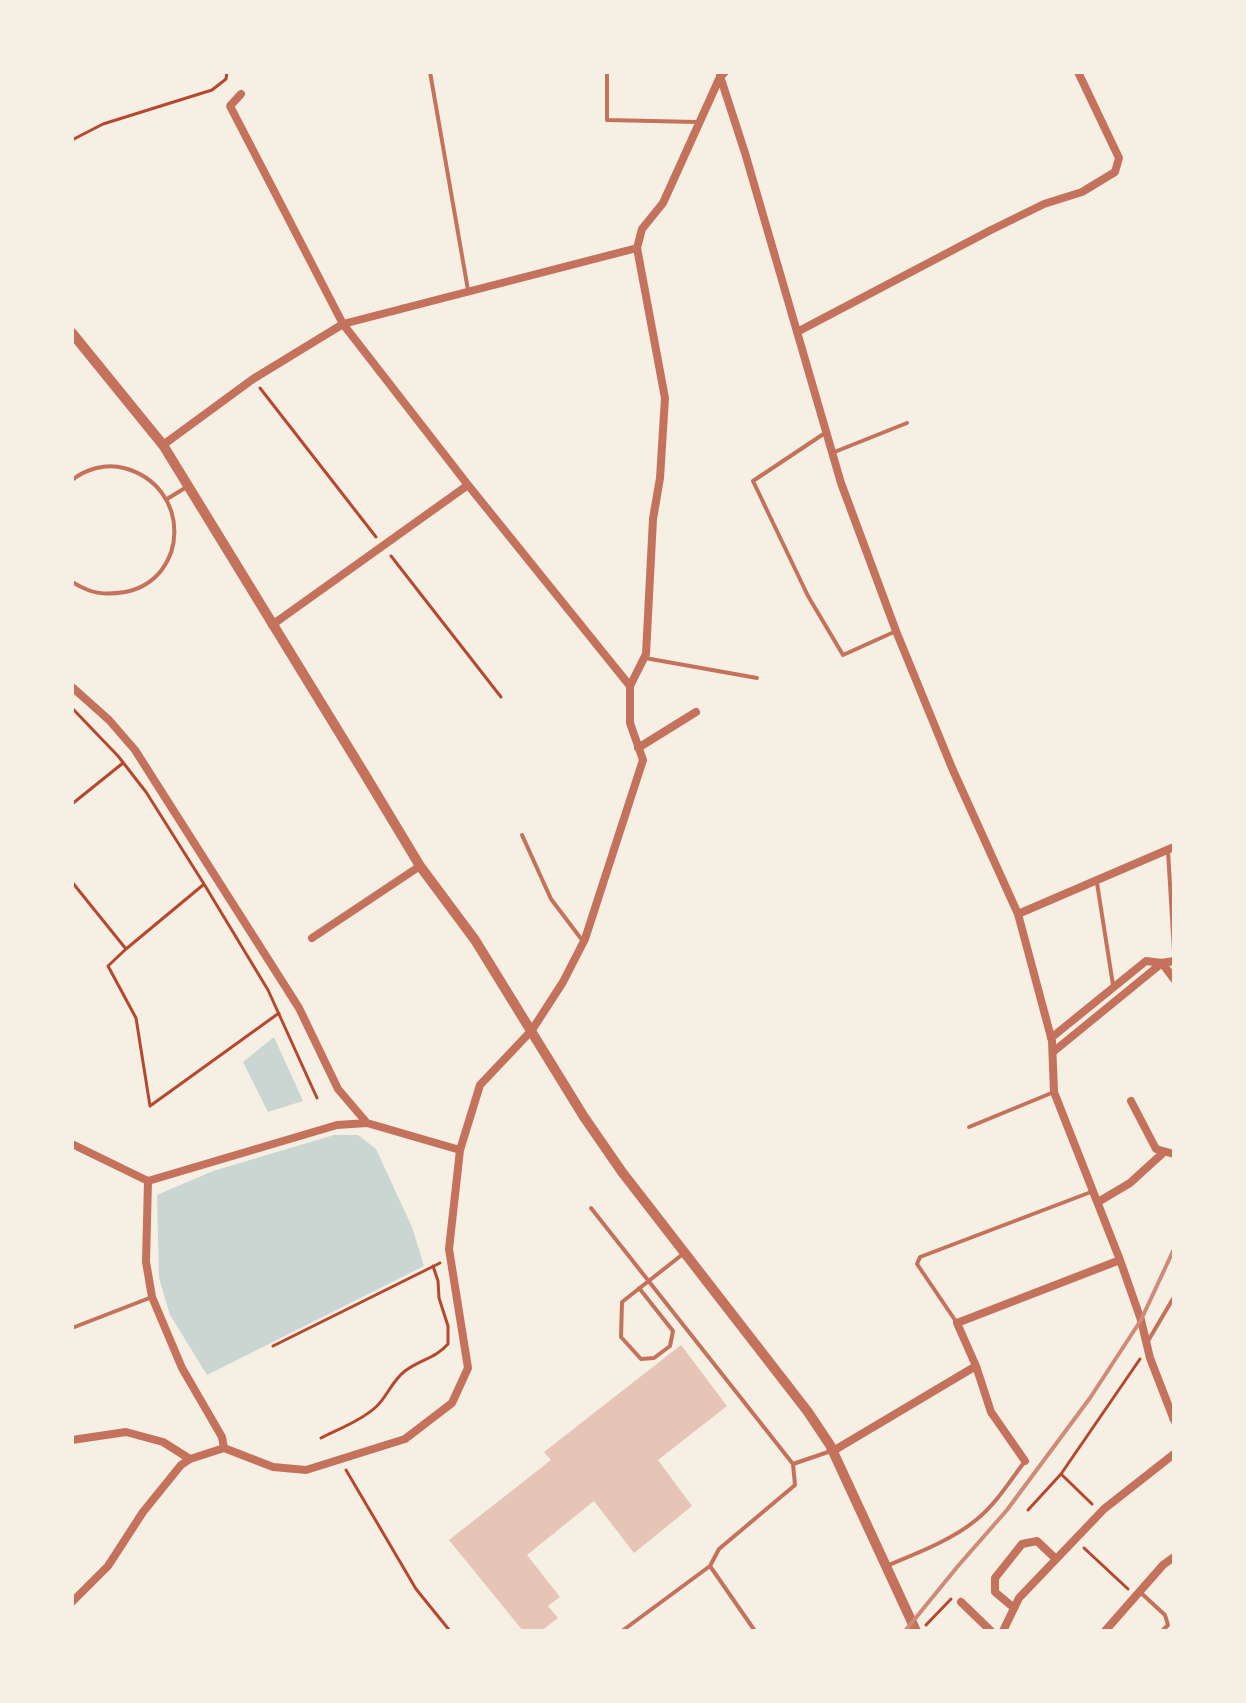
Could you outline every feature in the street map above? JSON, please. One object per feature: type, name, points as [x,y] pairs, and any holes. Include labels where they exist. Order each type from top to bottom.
[{"type":"street","points":[[72,1602],[108,1566],[143,1512],[181,1465],[190,1459],[224,1448],[273,1467],[306,1470],[405,1439],[452,1403],[468,1368],[449,1249],[460,1150],[480,1085],[532,1030],[563,982],[583,942],[643,760],[630,723],[630,686],[646,654],[653,519],[660,478],[665,398],[637,248],[642,229],[663,203],[720,73]]},
{"type":"street","points":[[720,73],[841,483],[896,631],[952,768],[1018,914],[1051,1038],[1054,1092],[1120,1260],[1174,1420]]},
{"type":"street","points":[[797,332],[991,230],[1044,204],[1082,192],[1115,172],[1119,158],[1082,73]]},
{"type":"street","points":[[241,94],[230,106],[343,324],[630,686]]},
{"type":"street","points":[[163,445],[253,379],[343,324],[637,248]]},
{"type":"street","points":[[72,333],[163,445],[420,866],[475,940],[584,1117],[622,1172],[808,1412],[833,1451],[886,1566],[920,1629]]},
{"type":"street","points":[[272,625],[468,485]]},
{"type":"street","points":[[72,687],[109,720],[135,750],[299,1008],[338,1089],[367,1123]]},
{"type":"street","points":[[638,748],[696,712]]},
{"type":"street","points":[[1018,914],[1171,849]]},
{"type":"street","points":[[312,938],[420,866]]},
{"type":"street","points":[[1051,1038],[1146,961],[1174,961]]},
{"type":"street","points":[[1162,963],[1174,979]]},
{"type":"street","points":[[1053,1052],[1162,963]]},
{"type":"street","points":[[1131,1101],[1156,1149],[1174,1154]]},
{"type":"street","points":[[72,1144],[148,1181],[337,1125],[367,1123],[460,1150]]},
{"type":"street","points":[[1098,1202],[1130,1183],[1164,1152]]},
{"type":"street","points":[[148,1181],[146,1262],[152,1297],[182,1368],[222,1437],[224,1448]]},
{"type":"street","points":[[1025,1461],[991,1412],[976,1366],[957,1323],[1120,1260]]},
{"type":"street","points":[[833,1451],[976,1366]]},
{"type":"street","points":[[72,1440],[126,1432],[163,1442],[190,1459]]},
{"type":"street","points":[[1003,1631],[1019,1598],[1100,1513],[1174,1454]]},
{"type":"street","points":[[1014,1608],[995,1592],[995,1578],[1022,1544],[1037,1541],[1056,1559]]},
{"type":"street","points":[[1105,1631],[1163,1565],[1174,1557]]},
{"type":"street","points":[[959,1600],[991,1631]]},
{"type":"lane","points":[[430,72],[468,292]]},
{"type":"lane","points":[[607,72],[607,120],[700,122]]},
{"type":"lane","points":[[832,453],[907,423]]},
{"type":"lane","points":[[827,432],[753,481],[808,596],[843,655],[896,631]]},
{"type":"lane","points":[[72,480],[98,467],[119,467],[138,472],[155,483],[167,499],[174,520],[174,542],[166,562],[152,579],[133,590],[112,595],[90,591],[72,582]]},
{"type":"lane","points":[[167,499],[188,486]]},
{"type":"lane","points":[[645,658],[757,678]]},
{"type":"lane","points":[[522,835],[551,899],[583,942]]},
{"type":"lane","points":[[1171,849],[1174,951]]},
{"type":"lane","points":[[1097,881],[1114,987]]},
{"type":"lane","points":[[969,1127],[1054,1092]]},
{"type":"lane","points":[[957,1323],[917,1264],[920,1257],[1093,1191]]},
{"type":"lane","points":[[591,1208],[793,1464],[795,1485],[719,1549],[710,1566],[622,1631]]},
{"type":"lane","points":[[639,1288],[673,1331],[670,1346],[654,1358],[641,1359],[621,1337],[622,1302],[639,1288],[684,1253]]},
{"type":"lane","points":[[72,1328],[152,1297]]},
{"type":"lane","points":[[1147,1346],[1174,1297]]},
{"type":"lane","points":[[793,1464],[833,1451]]},
{"type":"lane","points":[[886,1566],[928,1549],[975,1521],[991,1506],[1025,1461]]},
{"type":"lane","points":[[710,1566],[755,1631]]},
{"type":"lane","points":[[1138,1595],[1165,1615],[1168,1625],[1162,1631]]},
{"type":"path","points":[[72,140],[103,124],[212,90],[226,79],[227,72]]},
{"type":"path","points":[[72,708],[146,792],[250,957],[317,1098]]},
{"type":"path","points":[[72,804],[123,763]]},
{"type":"path","points":[[72,882],[126,949]]},
{"type":"path","points":[[204,884],[108,966],[136,1018],[150,1106],[279,1013]]},
{"type":"path","points":[[273,1346],[433,1266],[448,1326],[448,1344],[440,1353],[409,1368],[395,1379],[376,1406],[321,1438]]},
{"type":"path","points":[[1028,1510],[1061,1474],[1147,1346]]},
{"type":"path","points":[[340,1460],[416,1589],[450,1631]]},
{"type":"path","points":[[1061,1474],[1100,1513]]},
{"type":"path","points":[[1075,1539],[1138,1595]]},
{"type":"path","points":[[920,1629],[954,1596],[959,1600]]},
{"type":"shaded area","points":[[274,1037],[303,1101],[268,1112],[243,1062]]},
{"type":"shaded area","points":[[334,1135],[358,1135],[376,1149],[412,1227],[424,1266],[207,1375],[170,1315],[159,1278],[157,1195],[213,1171]]},
{"type":"building","points":[[681,1345],[727,1406],[658,1460],[692,1506],[634,1553],[594,1501],[527,1555],[560,1597],[548,1606],[558,1618],[541,1631],[523,1631],[449,1540],[551,1460],[544,1452]]},
{"type":"railway","points":[[905,1631],[1007,1510],[1090,1398],[1141,1320],[1174,1249]]}]
